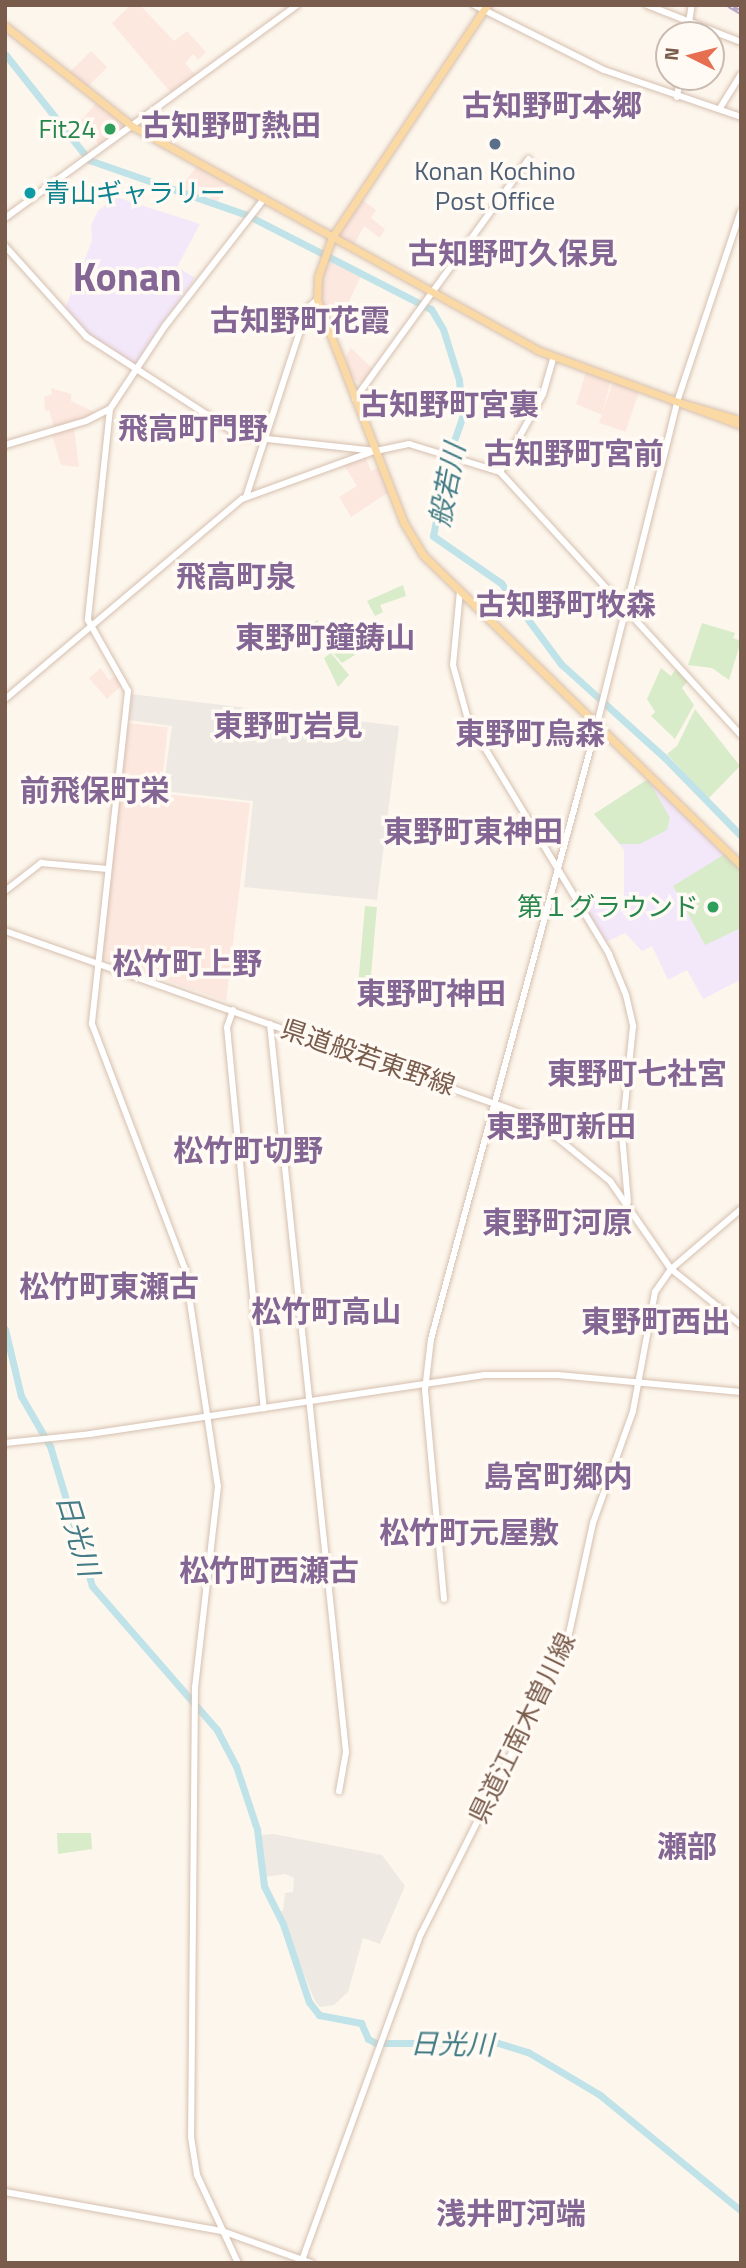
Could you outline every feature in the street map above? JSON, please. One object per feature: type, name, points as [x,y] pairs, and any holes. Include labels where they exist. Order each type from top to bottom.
[{"type":"main road","points":[[485,8],[332,237],[317,278],[317,300],[415,544],[741,865]]},
{"type":"main road","points":[[5,26],[131,126],[554,359],[741,423]]},
{"type":"street","points":[[5,218],[297,5]]},
{"type":"street","points":[[474,5],[485,8],[595,66],[741,117]]},
{"type":"street","points":[[647,5],[687,21]]},
{"type":"street","points":[[720,108],[741,75]]},
{"type":"street","points":[[677,96],[678,91]]},
{"type":"street","points":[[355,400],[529,159]]},
{"type":"street","points":[[238,2263],[192,2157],[194,1708],[197,1650],[219,1505],[210,1417],[185,1269],[93,1032],[97,962],[128,691],[89,628],[110,409],[264,199]]},
{"type":"street","points":[[444,1599],[425,1380],[431,1339],[597,724],[677,402],[741,211]]},
{"type":"street","points":[[5,246],[87,337],[240,436],[376,450],[417,446],[500,472],[741,735]]},
{"type":"street","points":[[246,497],[307,309],[317,300]]},
{"type":"street","points":[[500,472],[543,394],[554,359]]},
{"type":"street","points":[[5,444],[19,442],[110,409]]},
{"type":"street","points":[[5,451],[19,442]]},
{"type":"street","points":[[5,699],[246,497],[376,450]]},
{"type":"street","points":[[460,591],[453,665],[460,698],[490,760],[618,971],[632,1020],[622,1135],[629,1204]]},
{"type":"street","points":[[5,891],[41,863],[108,869]]},
{"type":"street","name":"県道般若東野線","points":[[5,931],[494,1101],[546,1126],[597,1168],[629,1204],[671,1269],[741,1325]]},
{"type":"street","points":[[233,1010],[227,1027],[264,1408]]},
{"type":"street","points":[[270,1024],[346,1752],[338,1791]]},
{"type":"street","name":"県道江南木曽川線","points":[[302,2261],[421,1934],[561,1660],[593,1523],[628,1429],[639,1384],[650,1303],[671,1269],[741,1209]]},
{"type":"street","points":[[5,1443],[210,1417],[425,1380],[531,1373],[741,1392]]},
{"type":"street","points":[[5,2193],[222,2231],[311,2263]]},
{"type":"shaded area","points":[[131,5],[140,5],[174,41],[187,31],[206,52],[198,60],[193,54],[185,63],[197,77],[172,94],[112,23]]},
{"type":"shaded area","points":[[91,51],[107,67],[84,91],[68,74]]},
{"type":"shaded area","points":[[96,103],[130,126],[101,147],[89,133],[95,127],[91,121],[84,127],[80,122]]},
{"type":"shaded area","points":[[198,165],[230,184],[216,203],[205,192],[202,197],[179,189]]},
{"type":"shaded area","points":[[116,197],[200,224],[177,267],[195,278],[136,367],[88,336],[64,311],[92,241],[91,225],[98,211]]},
{"type":"shaded area","points":[[360,198],[376,210],[371,218],[385,229],[380,238],[364,226],[353,247],[334,236]]},
{"type":"shaded area","points":[[325,255],[362,274],[332,337],[317,293]]},
{"type":"shaded area","points":[[351,348],[374,370],[364,385],[351,377],[345,357]]},
{"type":"shaded area","points":[[586,372],[611,380],[602,415],[576,404]]},
{"type":"shaded area","points":[[613,382],[639,391],[625,432],[599,423]]},
{"type":"shaded area","points":[[51,388],[71,394],[71,401],[99,414],[54,428],[49,410],[45,411],[44,397],[52,394]]},
{"type":"shaded area","points":[[74,428],[79,467],[61,465],[52,435]]},
{"type":"shaded area","points":[[366,458],[371,471],[379,467],[389,492],[351,517],[339,497],[357,486],[344,465]]},
{"type":"shaded area","points":[[101,668],[109,680],[117,675],[123,684],[107,699],[89,678]]},
{"type":"shaded area","points":[[131,694],[399,726],[377,900],[244,887],[253,801],[163,791],[172,726],[129,720]]},
{"type":"shaded area","points":[[127,723],[168,727],[161,792],[120,788]]},
{"type":"shaded area","points":[[650,778],[741,868],[741,985],[738,981],[703,999],[687,970],[668,980],[652,946],[642,951],[625,933],[606,942],[583,905],[606,894],[612,906],[624,901],[624,850],[594,814]]},
{"type":"shaded area","points":[[118,789],[250,803],[226,1001],[98,957]]},
{"type":"shaded area","points":[[274,1834],[382,1855],[405,1886],[380,1944],[363,1938],[348,1992],[334,2005],[320,2007],[315,2001],[279,1912],[283,1911],[285,1893],[293,1892],[294,1878],[285,1874],[265,1877],[261,1835]]},
{"type":"green space","points":[[403,585],[406,596],[380,605],[383,612],[375,616],[367,601]]},
{"type":"green space","points":[[351,619],[361,632],[331,650],[309,626],[317,620],[322,627],[329,622],[337,631]]},
{"type":"green space","points":[[702,623],[735,633],[733,638],[741,641],[729,680],[712,668],[688,665]]},
{"type":"green space","points":[[363,635],[371,645],[342,663],[333,653]]},
{"type":"green space","points":[[331,653],[349,675],[338,687],[324,658]]},
{"type":"green space","points":[[661,668],[671,676],[676,669],[688,681],[682,688],[694,705],[675,739],[651,716],[655,712],[647,699]]},
{"type":"green space","points":[[695,709],[740,766],[708,799],[667,754],[677,746]]},
{"type":"green space","points":[[649,781],[670,818],[667,830],[640,844],[620,844],[594,814]]},
{"type":"green space","name":"第１グラウンド","points":[[725,854],[741,871],[741,928],[705,945],[673,886]]},
{"type":"green space","points":[[365,906],[377,907],[371,979],[359,978]]},
{"type":"green space","points":[[57,1833],[91,1833],[92,1849],[58,1854]]},
{"type":"waterway","name":"般若川","points":[[5,54],[89,160],[247,215],[431,309],[443,329],[459,380],[462,418],[448,458],[433,536],[501,583],[561,664],[665,758],[741,836]]},
{"type":"waterway","name":"日光川","points":[[5,1329],[21,1396],[50,1446],[92,1586],[217,1730],[236,1766],[256,1826]]},
{"type":"waterway","name":"日光川","points":[[257,1829],[264,1886],[283,1924],[309,2002],[319,2015],[361,2023],[368,2039],[376,2043],[498,2043],[528,2052],[600,2095],[741,2211]]},
{"type":"railway","points":[[729,5],[741,12]]},
{"type":"place","name":"Fit24","points":[[110,129]]},
{"type":"place","name":"Konan Kochino Post Office","points":[[495,144]]},
{"type":"place","name":"青山ギャラリー","points":[[30,193]]},
{"type":"place","name":"第１グラウンド","points":[[713,907]]},
{"type":"district","name":"古知野町本郷","points":[[552,105]]},
{"type":"district","name":"古知野町熱田","points":[[231,125]]},
{"type":"district","name":"古知野町久保見","points":[[513,253]]},
{"type":"district","name":"Konan","points":[[127,277]]},
{"type":"district","name":"古知野町花霞","points":[[300,320]]},
{"type":"district","name":"古知野町宮裏","points":[[449,404]]},
{"type":"district","name":"飛高町門野","points":[[193,428]]},
{"type":"district","name":"古知野町宮前","points":[[574,453]]},
{"type":"district","name":"飛高町泉","points":[[236,576]]},
{"type":"district","name":"古知野町牧森","points":[[566,604]]},
{"type":"district","name":"東野町鐘鋳山","points":[[325,637]]},
{"type":"district","name":"東野町岩見","points":[[288,725]]},
{"type":"district","name":"東野町烏森","points":[[530,733]]},
{"type":"district","name":"前飛保町栄","points":[[95,790]]},
{"type":"district","name":"東野町東神田","points":[[473,831]]},
{"type":"district","name":"松竹町上野","points":[[187,963]]},
{"type":"district","name":"東野町神田","points":[[431,993]]},
{"type":"district","name":"東野町七社宮","points":[[637,1073]]},
{"type":"district","name":"東野町新田","points":[[561,1126]]},
{"type":"district","name":"松竹町切野","points":[[248,1150]]},
{"type":"district","name":"東野町河原","points":[[557,1222]]},
{"type":"district","name":"松竹町東瀬古","points":[[109,1286]]},
{"type":"district","name":"松竹町高山","points":[[326,1311]]},
{"type":"district","name":"東野町西出","points":[[656,1321]]},
{"type":"district","name":"島宮町郷内","points":[[558,1476]]},
{"type":"district","name":"松竹町元屋敷","points":[[469,1532]]},
{"type":"district","name":"松竹町西瀬古","points":[[269,1570]]},
{"type":"district","name":"瀬部","points":[[687,1846]]},
{"type":"district","name":"浅井町河端","points":[[511,2213]]}]
